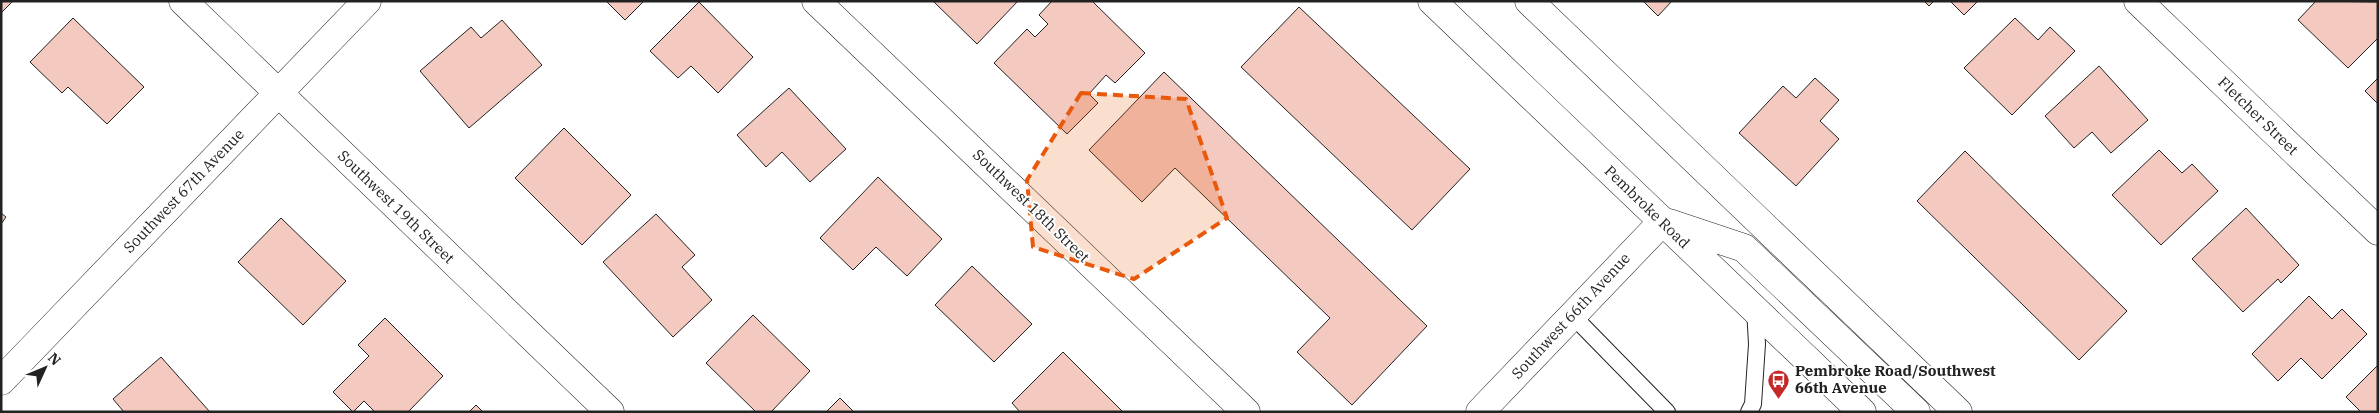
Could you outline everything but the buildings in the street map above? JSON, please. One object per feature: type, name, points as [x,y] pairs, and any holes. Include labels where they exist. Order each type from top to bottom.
[{"type":"street","name":"Southwest 19th Street","points":[[183,1],[610,412]]},
{"type":"street","name":"Southwest 67th Avenue","points":[[1,381],[367,1]]},
{"type":"street","name":"Southwest 18th Street","points":[[816,1],[1246,412]]},
{"type":"street","name":"Pembroke Road","points":[[1432,1],[1862,412]]},
{"type":"street","points":[[1529,1],[1958,412]]},
{"type":"street","name":"Fletcher Street","points":[[2138,1],[2378,231]]},
{"type":"street","name":"Southwest 66th Avenue","points":[[1480,412],[1662,221]]},
{"type":"street","points":[[1662,221],[1744,248],[1916,412]]},
{"type":"lane","points":[[1749,412],[1753,404],[1757,354],[1755,309]]},
{"type":"lane","points":[[1572,316],[1667,412]]},
{"type":"highlighted area","points":[[1081,93],[1186,99],[1227,218],[1134,279],[1033,247],[1027,180]]},
{"type":"place","name":"Pembroke Road/Southwest 66th Avenue","points":[[1779,399]]}]
